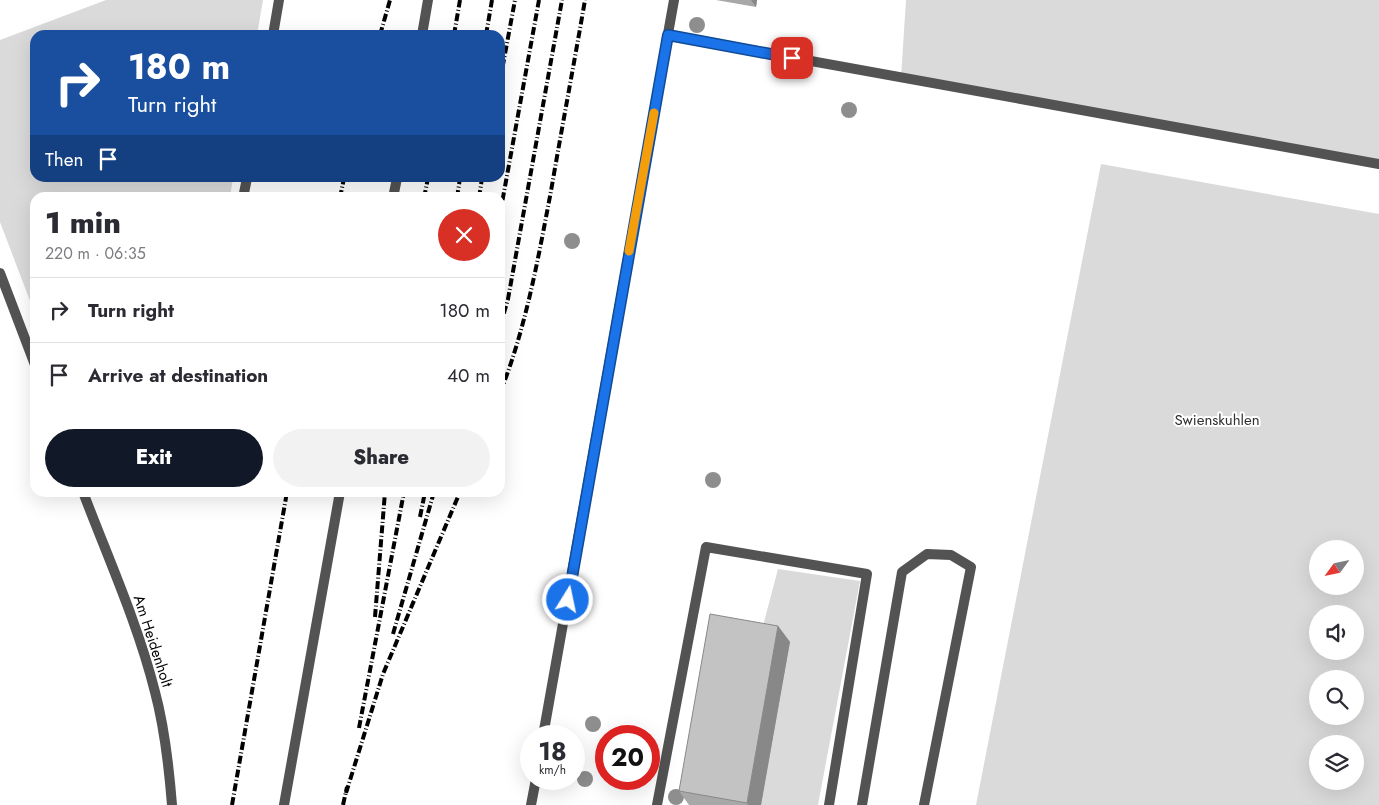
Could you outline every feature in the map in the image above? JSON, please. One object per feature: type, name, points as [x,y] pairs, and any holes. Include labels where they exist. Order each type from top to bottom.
[{"type":"street","points":[[274,30],[279,0]]},
{"type":"street","points":[[423,30],[428,0]]},
{"type":"street","points":[[545,725],[674,0]]},
{"type":"street","points":[[668,35],[1379,164]]},
{"type":"street","points":[[0,273],[30,352]]},
{"type":"street","name":"Am Heidenholt","points":[[85,497],[142,647],[156,693],[165,741],[172,805]]},
{"type":"street","points":[[284,805],[339,497]]},
{"type":"street","points":[[657,805],[706,547],[867,574],[828,805]]},
{"type":"street","points":[[862,805],[902,572],[927,554],[952,555],[970,567],[924,805]]},
{"type":"street","points":[[531,805],[534,790]]},
{"type":"green space","points":[[106,0],[263,0],[258,30],[30,30],[30,182],[232,182],[231,192],[30,192],[30,301],[0,222],[0,40]]},
{"type":"green space","points":[[906,0],[1379,0],[1379,164],[901,78]]},
{"type":"green space","name":"Swienskuhlen","points":[[1101,164],[1379,214],[1379,805],[976,805]]},
{"type":"green space","points":[[778,569],[860,581],[818,805],[761,805],[790,643],[760,637]]},
{"type":"building","points":[[710,614],[778,626],[747,803],[679,791]]},
{"type":"railway","points":[[381,30],[390,0]]},
{"type":"railway","points":[[455,30],[460,0]]},
{"type":"railway","points":[[487,30],[492,0]]},
{"type":"railway","points":[[505,54],[515,0]]},
{"type":"railway","points":[[504,192],[539,0]]},
{"type":"railway","points":[[505,310],[562,0]]},
{"type":"railway","points":[[505,379],[517,344],[536,268],[585,0]]},
{"type":"railway","points":[[341,192],[343,182]]},
{"type":"railway","points":[[425,192],[427,182]]},
{"type":"railway","points":[[458,192],[459,182]]},
{"type":"railway","points":[[480,192],[481,182]]},
{"type":"railway","points":[[232,805],[286,497]]},
{"type":"railway","points":[[375,617],[385,497]]},
{"type":"railway","points":[[359,728],[403,497]]},
{"type":"railway","points":[[420,517],[424,497]]},
{"type":"railway","points":[[393,634],[433,497]]},
{"type":"railway","points":[[346,793],[383,674],[458,497]]},
{"type":"railway","points":[[343,805],[347,787]]},
{"type":"slow traffic","points":[[629,251],[654,113]]},
{"type":"route","points":[[568,600],[668,35],[792,58]]}]
